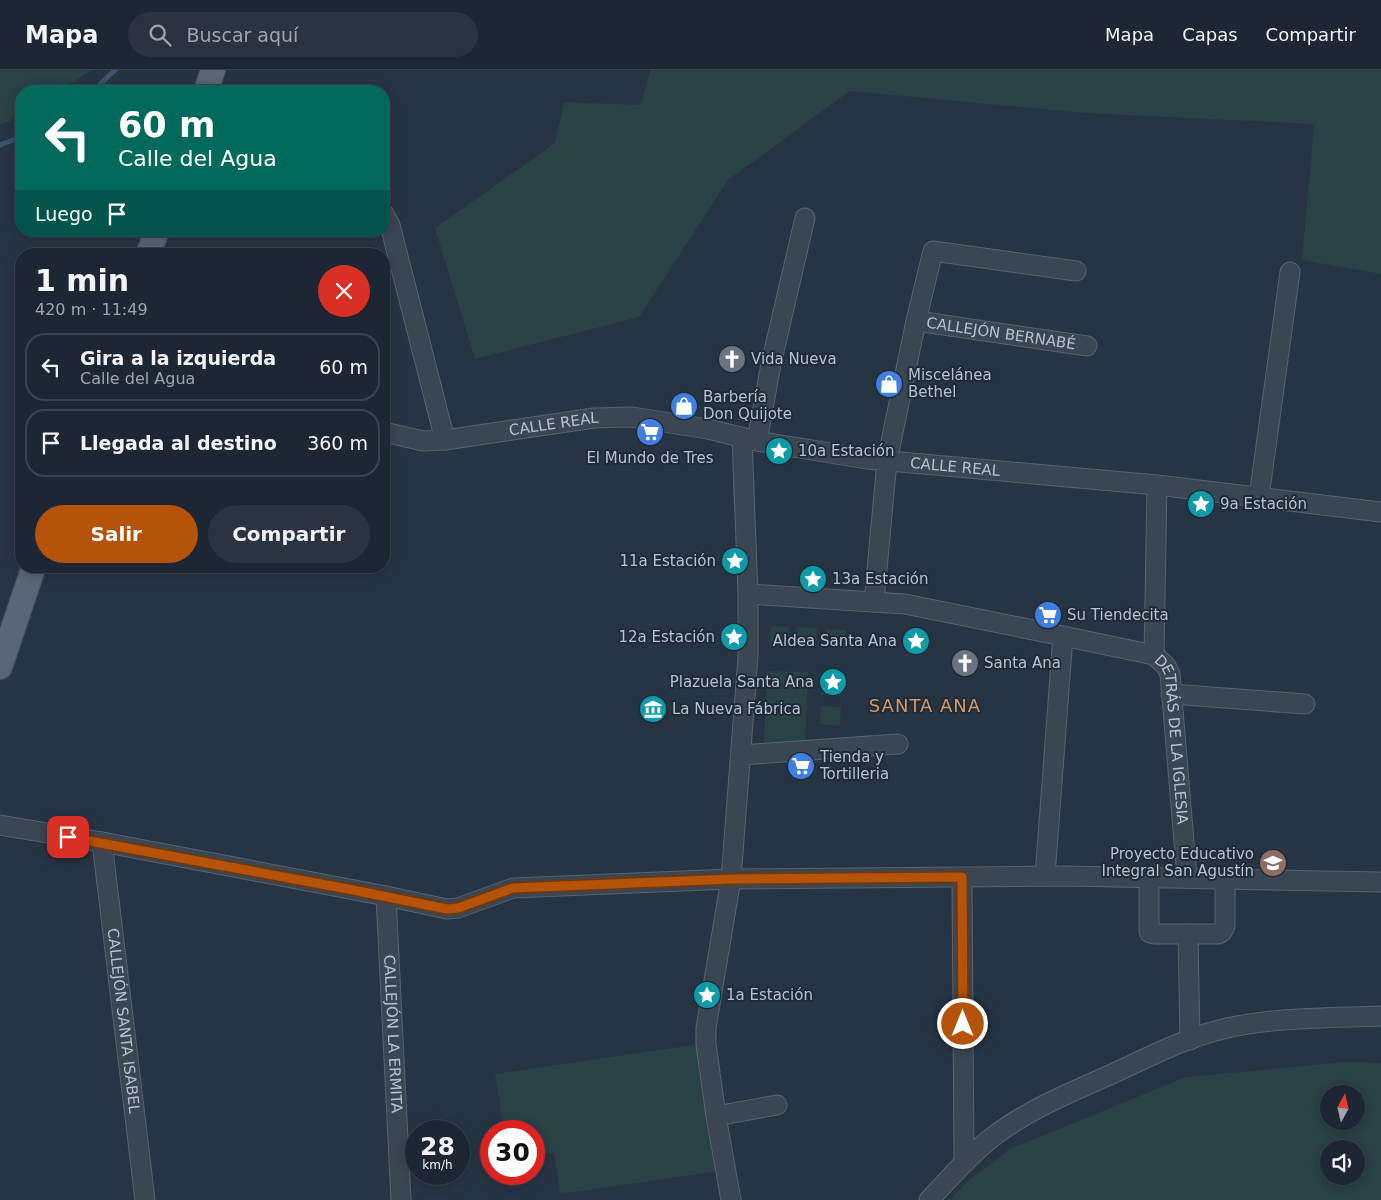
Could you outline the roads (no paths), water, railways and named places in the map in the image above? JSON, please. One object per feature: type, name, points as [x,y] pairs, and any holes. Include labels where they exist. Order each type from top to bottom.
[{"type":"main road","points":[[208,85],[213,70]]},
{"type":"main road","points":[[0,667],[32,573]]},
{"type":"street","points":[[731,1200],[716,1116],[706,1044],[706,1028],[732,879],[748,657],[749,439],[771,364],[804,218]]},
{"type":"street","points":[[390,225],[445,440]]},
{"type":"street","name":"CALLEJÓN BERNABÉ","points":[[874,602],[887,461],[916,321],[933,251],[1076,270]]},
{"type":"street","points":[[1259,497],[1290,272]]},
{"type":"street","name":"CALLEJÓN BERNABÉ","points":[[916,321],[1086,346]]},
{"type":"street","name":"CALLE REAL","points":[[390,433],[423,441],[445,440],[594,418],[632,417],[708,429],[749,439],[887,461],[1157,485],[1381,512]]},
{"type":"street","name":"DETRÁS DE LA IGLESIA","points":[[1157,485],[1154,655],[1166,666],[1170,674],[1187,878]]},
{"type":"street","points":[[748,594],[906,604],[1154,655]]},
{"type":"street","points":[[1044,876],[1064,636]]},
{"type":"street","points":[[1171,694],[1305,704]]},
{"type":"street","points":[[741,755],[898,744]]},
{"type":"street","points":[[0,825],[102,842],[447,909],[458,908],[513,888],[732,879],[1044,876],[1381,882]]},
{"type":"street","name":"CALLEJÓN SANTA ISABEL","points":[[102,842],[145,1200]]},
{"type":"street","points":[[962,877],[964,1163]]},
{"type":"street","points":[[1149,877],[1149,931],[1155,934],[1218,934],[1222,932],[1224,930],[1225,878]]},
{"type":"street","name":"CALLEJÓN LA ERMITA","points":[[386,896],[401,1200]]},
{"type":"street","points":[[1188,934],[1190,1040]]},
{"type":"street","points":[[929,1200],[992,1137],[1016,1120],[1052,1101],[1190,1040],[1222,1030],[1256,1023],[1381,1016]]},
{"type":"street","points":[[716,1116],[778,1105]]},
{"type":"waterway","points":[[99,85],[115,70]]},
{"type":"waterway","points":[[0,145],[15,139]]},
{"type":"place","name":"Vida Nueva","points":[[732,359]]},
{"type":"place","name":"Miscelánea Bethel","points":[[889,384]]},
{"type":"place","name":"Barbería Don Quijote","points":[[684,406]]},
{"type":"place","name":"El Mundo de Tres","points":[[650,432]]},
{"type":"place","name":"10a Estación","points":[[779,451]]},
{"type":"place","name":"9a Estación","points":[[1201,504]]},
{"type":"place","name":"11a Estación","points":[[735,561]]},
{"type":"place","name":"13a Estación","points":[[813,579]]},
{"type":"place","name":"Su Tiendecita","points":[[1048,615]]},
{"type":"place","name":"12a Estación","points":[[734,637]]},
{"type":"place","name":"Aldea Santa Ana","points":[[916,641]]},
{"type":"place","name":"Santa Ana","points":[[965,663]]},
{"type":"place","name":"Plazuela Santa Ana","points":[[833,682]]},
{"type":"place","name":"La Nueva Fábrica","points":[[653,709]]},
{"type":"place","name":"Tienda y Tortilleria","points":[[801,766]]},
{"type":"place","name":"Proyecto Educativo Integral San Agustín","points":[[1273,863]]},
{"type":"place","name":"1a Estación","points":[[707,995]]},
{"type":"district","name":"SANTA ANA","points":[[925,705]]}]
